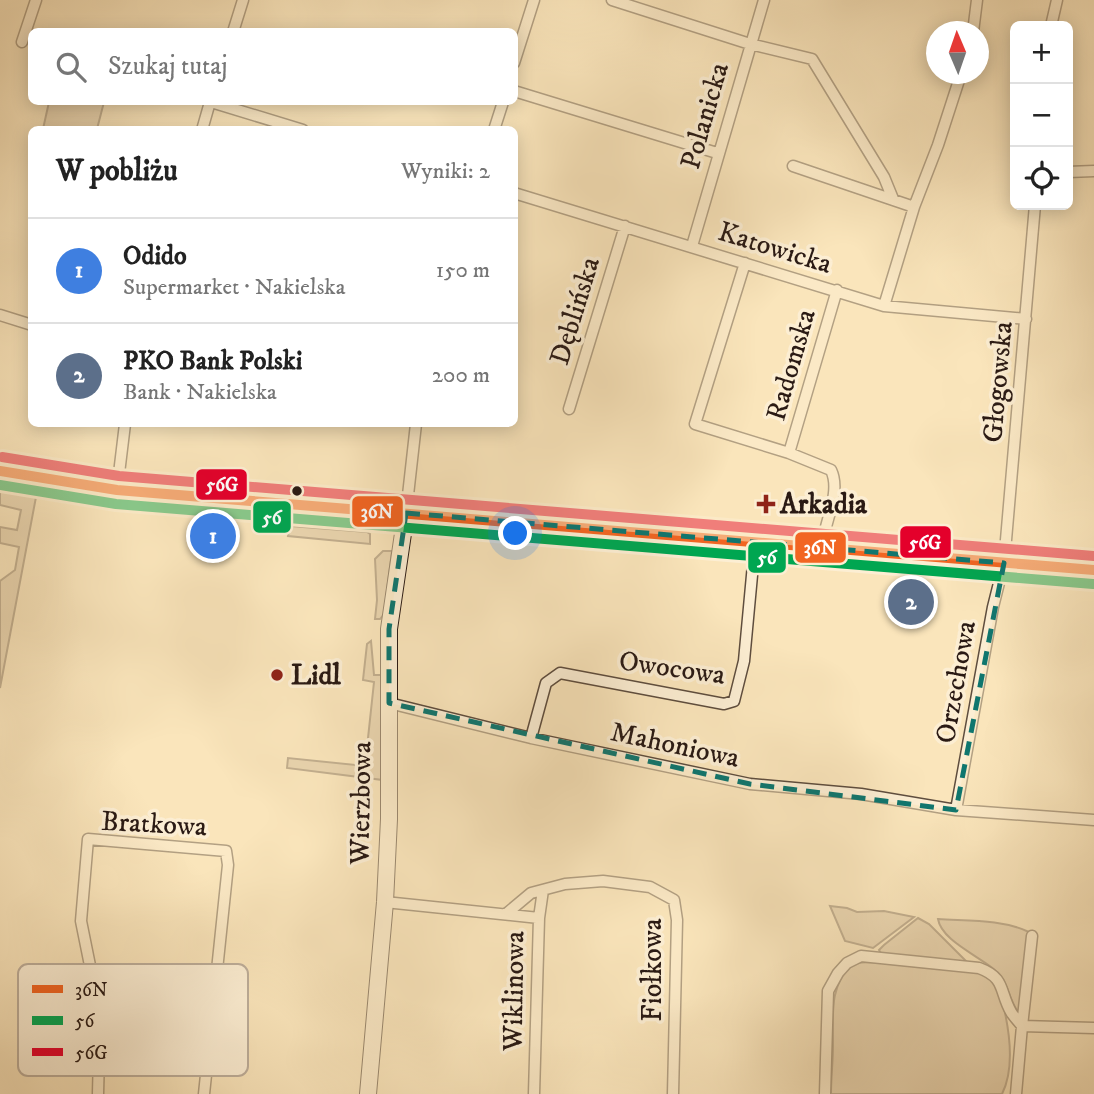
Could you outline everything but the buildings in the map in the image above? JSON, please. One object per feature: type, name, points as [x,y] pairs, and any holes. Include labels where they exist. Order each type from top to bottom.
[{"type":"main road","points":[[0,471],[117,490],[1094,570]]},
{"type":"main road","name":"Wierzbowa","points":[[368,1094],[385,902],[389,806],[389,629],[406,513]]},
{"type":"street","points":[[22,42],[36,0]]},
{"type":"street","points":[[234,28],[243,0]]},
{"type":"street","points":[[518,50],[534,0]]},
{"type":"street","points":[[612,0],[750,44],[812,59],[884,177],[893,199]]},
{"type":"street","name":"Polanicka","points":[[692,246],[717,153],[764,0]]},
{"type":"street","points":[[974,21],[977,0]]},
{"type":"street","points":[[1052,21],[1057,0]]},
{"type":"street","points":[[884,306],[914,207],[958,84]]},
{"type":"street","points":[[518,92],[717,153]]},
{"type":"street","points":[[203,126],[210,105]]},
{"type":"street","points":[[221,105],[290,126]]},
{"type":"street","points":[[495,126],[502,105]]},
{"type":"street","points":[[793,166],[914,207]]},
{"type":"street","points":[[1073,172],[1094,171]]},
{"type":"street","name":"Katowicka","points":[[518,195],[884,306],[1026,319]]},
{"type":"street","name":"Głogowska","points":[[1004,563],[1035,210]]},
{"type":"street","name":"Dęblińska","points":[[569,409],[625,226]]},
{"type":"street","points":[[745,263],[695,424],[789,453]]},
{"type":"street","name":"Radomska","points":[[822,548],[823,533],[835,490],[835,478],[831,470],[789,453],[836,290]]},
{"type":"street","points":[[0,315],[28,324]]},
{"type":"street","points":[[117,490],[125,427]]},
{"type":"street","points":[[406,513],[416,427]]},
{"type":"street","name":"Owocowa","points":[[531,738],[546,683],[560,673],[724,704],[734,701],[744,662],[755,542]]},
{"type":"street","name":"Orzechowa","points":[[956,810],[993,607],[1004,563]]},
{"type":"street","name":"Mahoniowa","points":[[389,703],[531,738],[750,784],[861,794],[956,810],[1094,820]]},
{"type":"street","name":"Bratkowa","points":[[92,964],[82,921],[88,839],[226,851],[228,864],[218,964]]},
{"type":"street","name":"Fiołkowa","points":[[506,914],[531,893],[565,884],[603,881],[650,887],[674,900],[677,920],[673,1094]]},
{"type":"street","points":[[539,918],[543,890]]},
{"type":"street","name":"Wiklinowa","points":[[385,902],[539,918],[534,1094]]},
{"type":"street","points":[[1016,1094],[1032,936]]},
{"type":"street","points":[[825,1094],[828,991],[847,963],[861,956],[979,968],[992,973],[1000,982],[1011,1012],[1022,1026]]},
{"type":"street","points":[[1022,1026],[1094,1028]]},
{"type":"street","name":"Bratkowa","points":[[98,1076],[98,1094]]},
{"type":"street","name":"Bratkowa","points":[[204,1094],[206,1076]]},
{"type":"highlighted area","points":[[406,513],[1004,563],[956,810],[750,784],[389,703],[389,629]]},
{"type":"shaded area","points":[[48,105],[103,105],[98,126],[44,126]]},
{"type":"shaded area","points":[[0,491],[36,497],[0,688],[0,581],[15,570],[19,547],[0,543],[0,527],[17,530],[21,510],[0,505]]},
{"type":"shaded area","points":[[290,526],[367,532],[370,534],[370,544],[288,536]]},
{"type":"shaded area","points":[[383,551],[392,551],[384,614],[380,619],[375,619],[375,559]]},
{"type":"shaded area","points":[[371,641],[374,675],[382,675],[383,780],[287,768],[288,758],[365,766],[374,682],[363,680],[367,644]]},
{"type":"shaded area","points":[[830,906],[857,912],[884,911],[914,917],[873,948],[845,941]]},
{"type":"shaded area","points":[[918,918],[929,924],[968,963],[882,955],[879,950]]},
{"type":"shaded area","points":[[938,919],[996,923],[1029,932],[1019,1013],[996,971],[948,936]]},
{"type":"shaded area","points":[[872,962],[980,973],[997,982],[1007,1024],[1010,1053],[1007,1081],[1002,1094],[831,1094],[836,991],[852,963]]},
{"type":"transit line","name":"56G","points":[[2,457],[119,476],[1094,556]]},
{"type":"transit line","name":"36N","points":[[0,471],[117,490],[1094,570]]},
{"type":"transit line","name":"56","points":[[0,485],[116,504],[1093,584]]},
{"type":"place","name":"Arkadia","points":[[766,504]]},
{"type":"place","name":"Odido","points":[[213,536]]},
{"type":"place","name":"PKO Bank Polski","points":[[911,602]]},
{"type":"place","name":"Lidl","points":[[277,675]]}]
